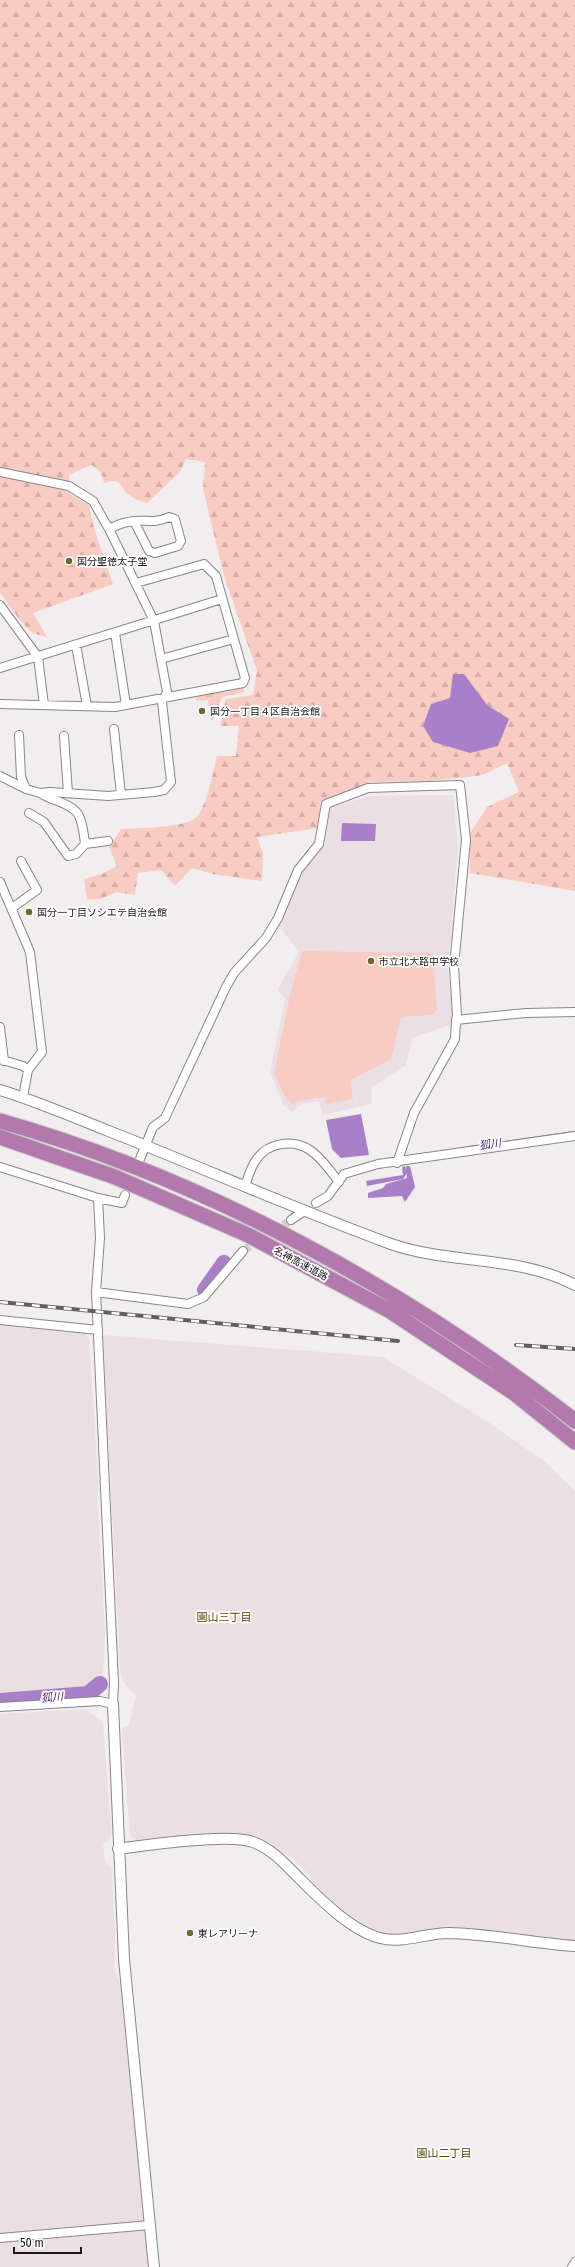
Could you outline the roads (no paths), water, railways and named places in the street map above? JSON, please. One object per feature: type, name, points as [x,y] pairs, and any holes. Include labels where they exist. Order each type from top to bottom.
[{"type":"highway","name":"名神高速道路","points":[[0,1121],[70,1143],[149,1173],[251,1219],[330,1260],[459,1337],[523,1381],[575,1421]]},
{"type":"highway","name":"名神高速道路","points":[[0,1137],[115,1177],[248,1234],[390,1311],[514,1393],[575,1442]]},
{"type":"street","points":[[0,472],[69,486],[93,501],[109,529],[154,621],[167,692],[162,702],[171,782],[164,790],[121,795],[40,793]]},
{"type":"street","points":[[109,529],[134,521],[158,522],[169,517],[175,519],[181,541],[178,546],[156,553],[149,551],[134,521]]},
{"type":"street","points":[[0,704],[87,706],[126,705],[243,683],[245,678],[216,576],[204,564],[136,584]]},
{"type":"street","points":[[0,668],[222,599]]},
{"type":"street","points":[[0,605],[38,657],[44,705]]},
{"type":"street","points":[[115,633],[126,705]]},
{"type":"street","points":[[161,659],[234,638]]},
{"type":"street","points":[[76,645],[87,706]]},
{"type":"street","points":[[114,729],[121,795]]},
{"type":"street","points":[[19,735],[22,777],[26,789]]},
{"type":"street","points":[[64,736],[68,793]]},
{"type":"street","points":[[0,776],[26,789],[40,793],[66,805],[76,812],[80,817],[86,844]]},
{"type":"street","points":[[140,1159],[153,1127],[164,1118],[232,978],[266,938],[278,918],[298,870],[319,844],[326,804],[368,788],[460,785],[466,840],[454,966],[458,1015],[456,1020],[455,1039],[414,1113],[397,1163]]},
{"type":"street","points":[[29,813],[44,822],[68,856],[76,854],[86,844],[108,841]]},
{"type":"street","points":[[12,908],[37,890],[21,861]]},
{"type":"street","points":[[0,882],[30,952],[42,1052],[28,1070],[23,1097]]},
{"type":"street","points":[[456,1020],[526,1013],[575,1012]]},
{"type":"street","points":[[0,1027],[2,1060],[23,1066],[28,1070]]},
{"type":"street","points":[[0,1090],[23,1097],[405,1248],[447,1258],[533,1269],[548,1273],[575,1286]]},
{"type":"street","points":[[316,1203],[328,1196],[344,1174],[353,1170],[575,1136]]},
{"type":"street","points":[[245,1186],[256,1160],[261,1155],[276,1144],[290,1143],[311,1150],[339,1182]]},
{"type":"street","points":[[0,1167],[98,1198],[122,1203],[125,1195]]},
{"type":"street","points":[[98,1198],[100,1238],[96,1292],[118,1849],[126,1994],[154,2267]]},
{"type":"street","points":[[291,1220],[300,1214]]},
{"type":"street","points":[[96,1292],[188,1304],[197,1302],[204,1297],[243,1252]]},
{"type":"street","points":[[0,1320],[98,1330]]},
{"type":"street","points":[[0,1706],[100,1701],[113,1704]]},
{"type":"street","points":[[118,1849],[231,1838],[252,1841],[274,1853],[316,1895],[340,1914],[365,1931],[380,1938],[403,1940],[448,1933],[575,1946]]},
{"type":"street","points":[[0,2238],[150,2225]]},
{"type":"street","points":[[572,2267],[575,2262]]},
{"type":"waterway","name":"狐川","points":[[506,1142],[575,1132]]},
{"type":"waterway","name":"狐川","points":[[453,1150],[476,1146]]},
{"type":"waterway","name":"狐川","points":[[205,1290],[224,1263]]},
{"type":"waterway","name":"狐川","points":[[0,1701],[88,1694],[100,1684]]},
{"type":"tunnel","points":[[243,1251],[291,1220]]},
{"type":"railway","points":[[0,1302],[398,1341]]},
{"type":"railway","points":[[516,1345],[575,1349]]},
{"type":"place","name":"国分聖徳太子堂","points":[[69,561]]},
{"type":"place","name":"国分一丁目４区自治会館","points":[[202,711]]},
{"type":"place","name":"国分一丁目ソシエテ自治会館","points":[[29,912]]},
{"type":"place","name":"市立北大路中学校","points":[[371,961]]},
{"type":"place","name":"東レアリーナ","points":[[190,1933]]},
{"type":"district","name":"園山三丁目","points":[[224,1617]]},
{"type":"district","name":"園山二丁目","points":[[444,2153]]}]
